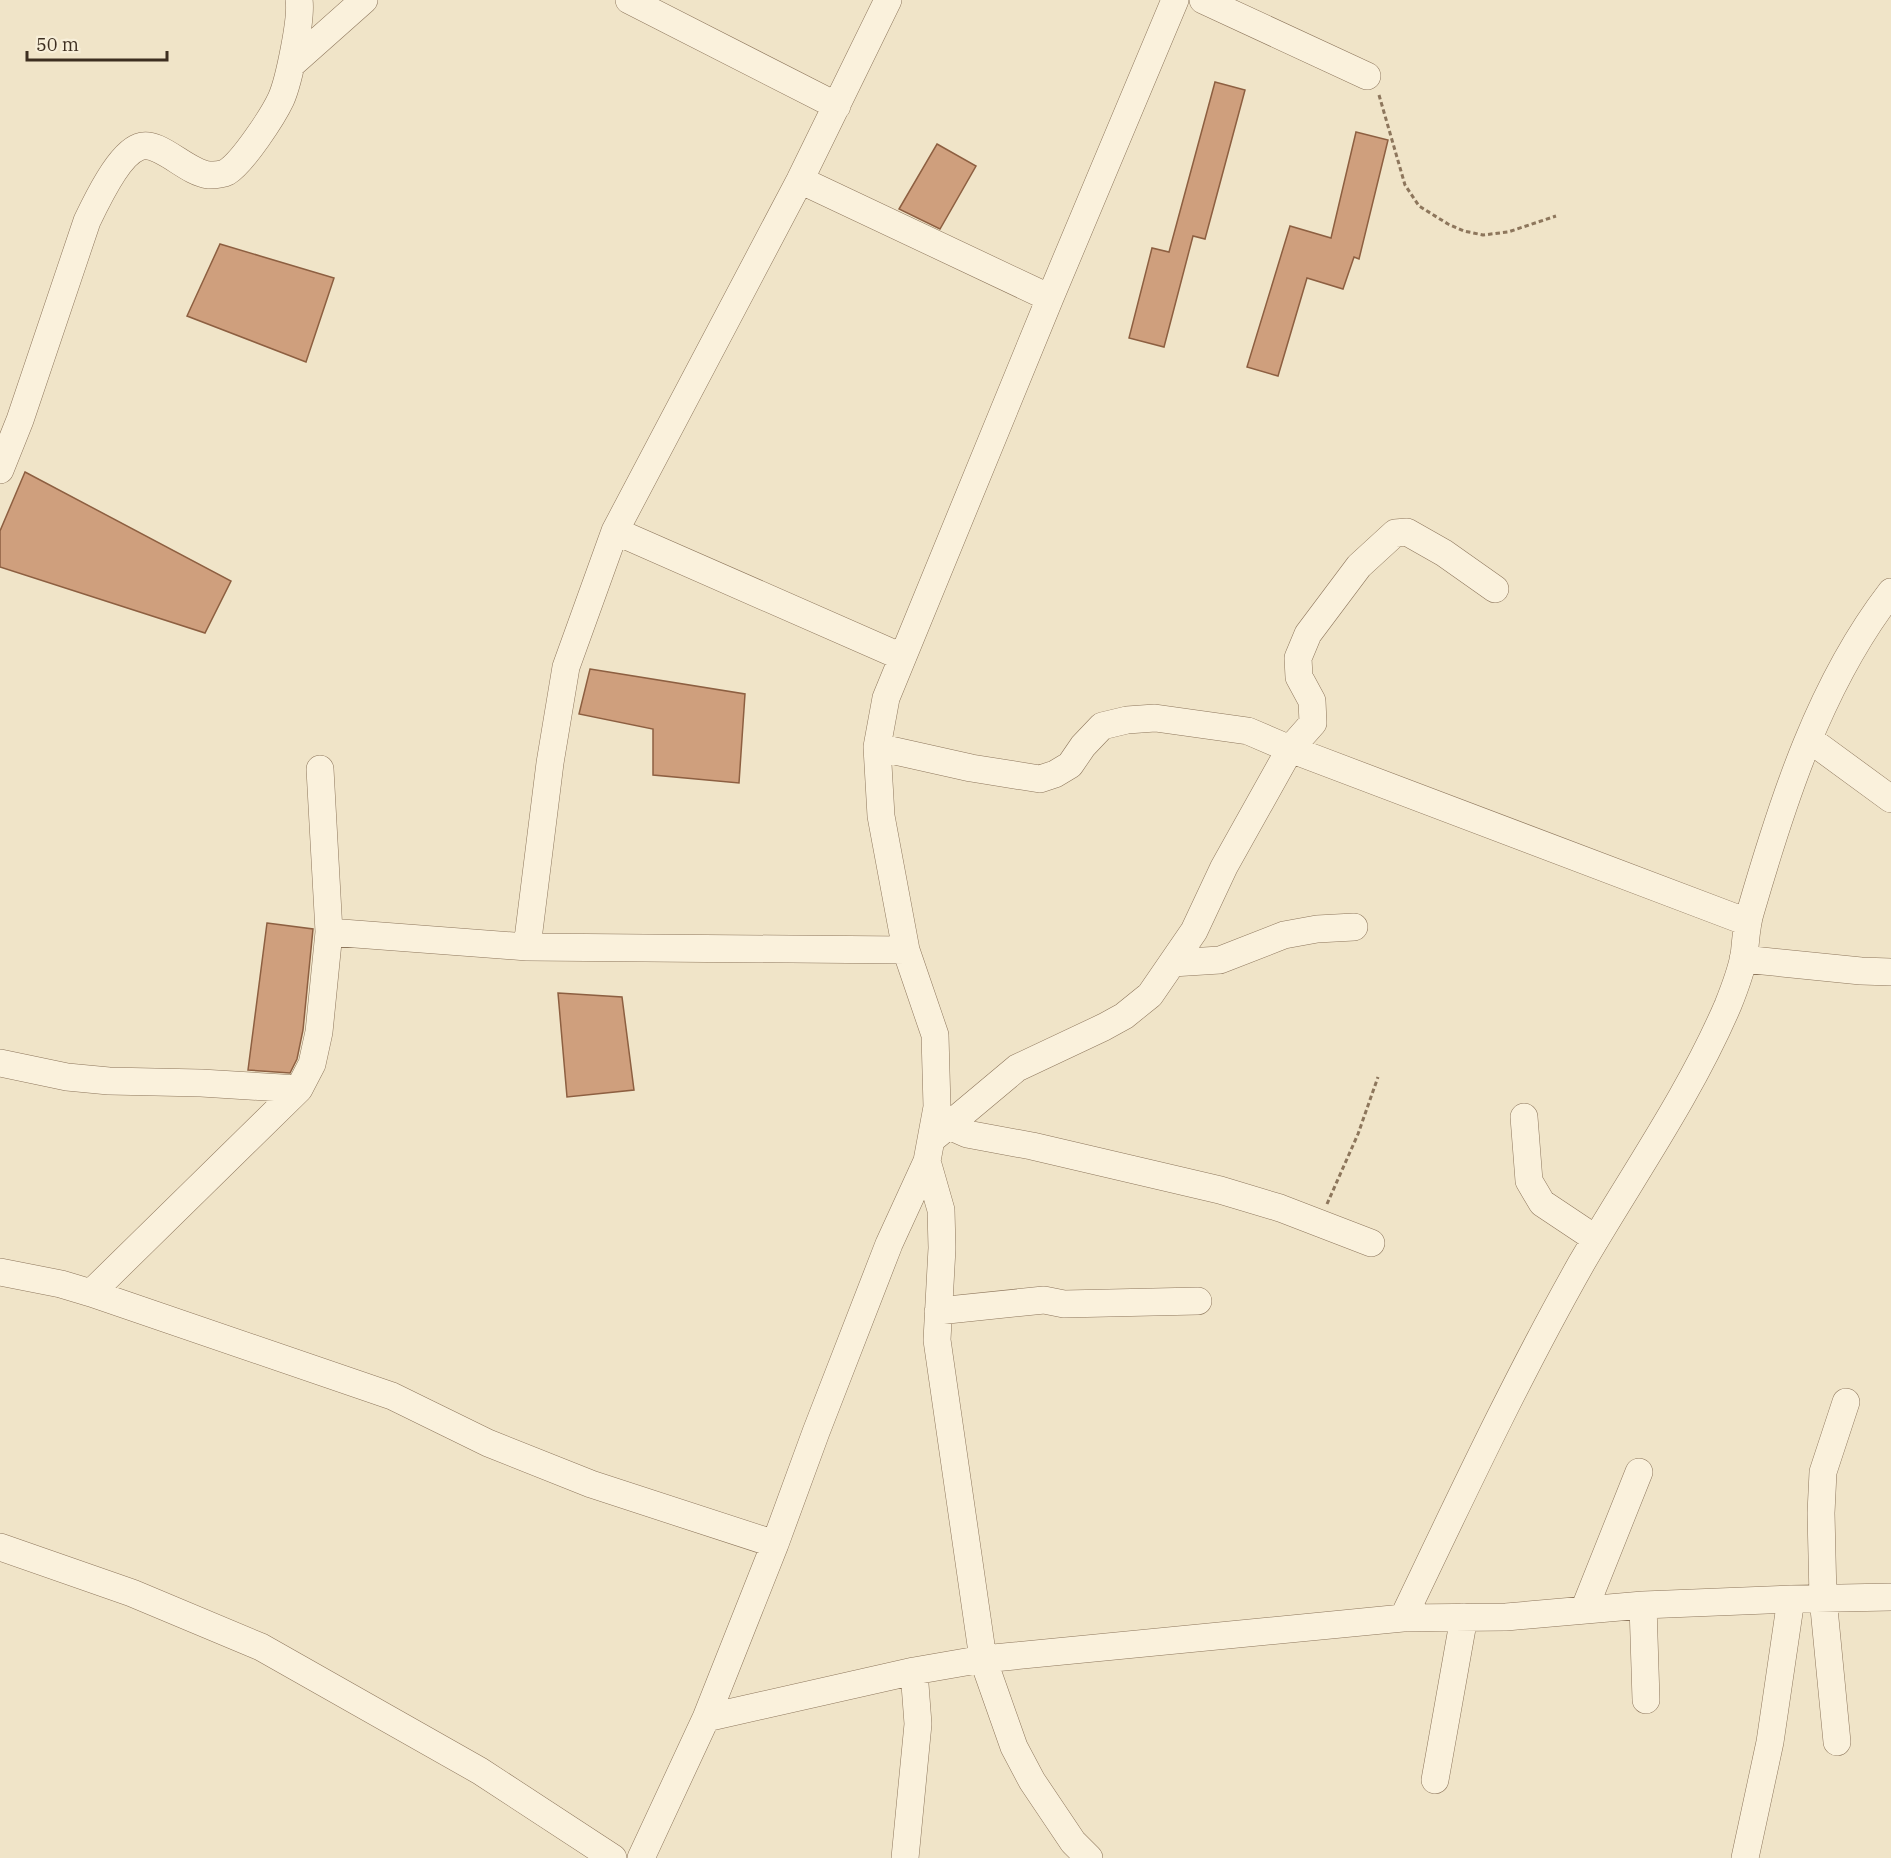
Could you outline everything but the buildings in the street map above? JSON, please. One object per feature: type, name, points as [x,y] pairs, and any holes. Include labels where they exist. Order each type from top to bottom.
[{"type":"street","points":[[0,470],[10,423],[87,221],[100,194],[129,152],[141,146],[153,146],[194,171],[210,175],[226,173],[259,135],[281,98],[292,64],[299,0]]},
{"type":"street","points":[[292,64],[364,0]]},
{"type":"street","points":[[629,0],[837,106]]},
{"type":"street","points":[[527,947],[550,763],[566,667],[615,531],[800,180],[888,0]]},
{"type":"street","points":[[1089,1858],[1073,1842],[1032,1781],[1014,1747],[983,1659],[937,1340],[942,1248],[936,1142],[935,1035],[906,950],[881,816],[877,747],[886,698],[902,657],[1175,0]]},
{"type":"street","points":[[1203,0],[1367,76]]},
{"type":"street","points":[[800,180],[1050,298]]},
{"type":"street","points":[[615,531],[902,657]]},
{"type":"street","points":[[641,1858],[706,1718],[889,1244],[936,1142],[1017,1068],[1124,1016],[1150,995],[1194,931],[1224,867],[1290,749],[1313,723],[1312,701],[1299,676],[1298,658],[1308,634],[1359,566],[1395,533],[1407,532],[1444,553],[1495,589]]},
{"type":"street","points":[[1403,1618],[1499,1418],[1596,1239],[1694,1076],[1729,1003],[1743,959],[1747,922],[1773,835],[1809,739],[1853,646],[1891,592]]},
{"type":"street","points":[[877,747],[971,768],[1040,779],[1055,774],[1070,765],[1083,746],[1102,726],[1127,720],[1155,718],[1248,731],[1747,922]]},
{"type":"street","points":[[1809,739],[1891,799]]},
{"type":"street","points":[[91,1293],[299,1089],[312,1064],[319,1032],[329,932],[320,769]]},
{"type":"street","points":[[1172,963],[1220,960],[1284,935],[1317,929],[1354,927]]},
{"type":"street","points":[[329,932],[527,947],[906,950]]},
{"type":"street","points":[[1743,959],[1891,972]]},
{"type":"street","points":[[0,1063],[67,1077],[108,1081],[201,1083],[299,1089]]},
{"type":"street","points":[[1524,1117],[1529,1181],[1542,1203],[1596,1239]]},
{"type":"street","points":[[936,1142],[967,1134],[1032,1146],[1220,1190],[1280,1208],[1371,1243]]},
{"type":"street","points":[[0,1272],[61,1284],[91,1293],[392,1396],[497,1447],[591,1484],[775,1544]]},
{"type":"street","points":[[938,1311],[1044,1300],[1064,1304],[1198,1301]]},
{"type":"street","points":[[1837,1742],[1823,1598],[1821,1513],[1823,1472],[1846,1402]]},
{"type":"street","points":[[1584,1610],[1639,1472]]},
{"type":"street","points":[[0,1547],[132,1593],[261,1647],[480,1771],[613,1858]]},
{"type":"street","points":[[706,1718],[914,1671],[983,1659],[1403,1618],[1506,1617],[1643,1605],[1891,1597]]},
{"type":"street","points":[[1745,1858],[1770,1742],[1791,1599]]},
{"type":"street","points":[[1643,1605],[1646,1700]]},
{"type":"street","points":[[1436,1780],[1464,1617]]},
{"type":"street","points":[[905,1858],[918,1724],[914,1671]]},
{"type":"path","points":[[1367,76],[1375,83],[1405,185],[1419,207],[1448,224],[1464,231],[1483,235],[1508,232],[1556,216]]},
{"type":"path","points":[[1319,1222],[1358,1134],[1378,1077]]}]
